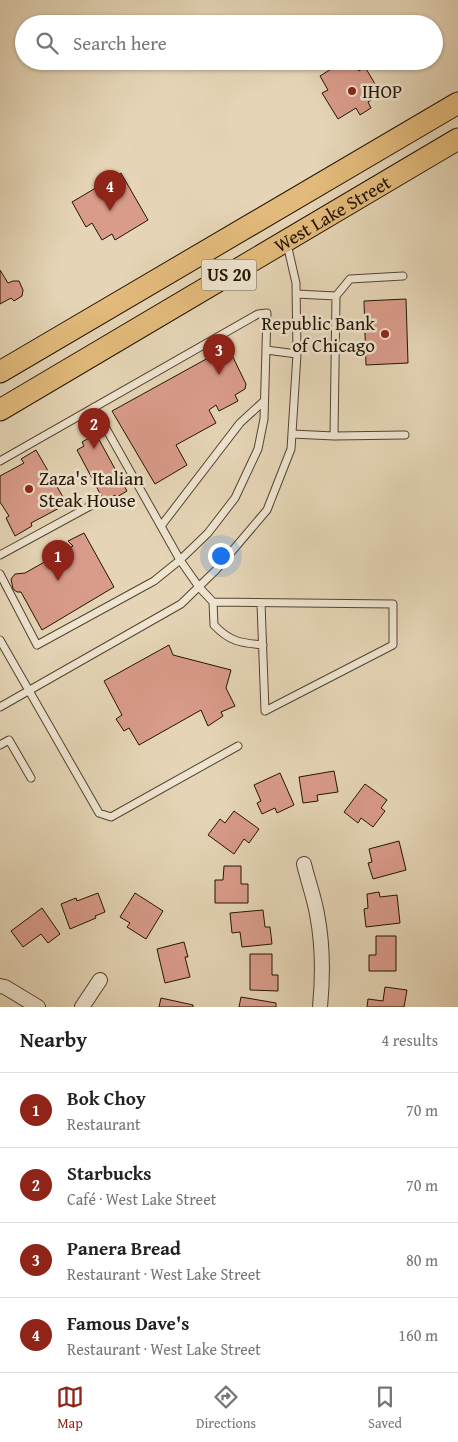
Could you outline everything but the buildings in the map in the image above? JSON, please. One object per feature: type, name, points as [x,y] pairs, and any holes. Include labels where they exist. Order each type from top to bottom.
[{"type":"main road","name":"West Lake Street","points":[[0,372],[458,103]]},
{"type":"main road","name":"West Lake Street","points":[[0,410],[458,139]]},
{"type":"street","points":[[304,864],[317,914],[322,951],[320,1007]]},
{"type":"street","points":[[82,1007],[100,980]]},
{"type":"street","points":[[0,986],[5,987],[38,1007]]},
{"type":"lane","points":[[0,707],[181,604],[216,570],[267,510],[291,449],[297,354],[296,283],[286,241]]},
{"type":"lane","points":[[334,436],[336,296],[350,279],[404,276]]},
{"type":"lane","points":[[296,294],[336,296]]},
{"type":"lane","points":[[0,461],[258,314],[267,313],[264,419],[258,449],[235,498],[208,533],[180,560],[154,581],[37,645],[0,574]]},
{"type":"lane","points":[[266,350],[297,354]]},
{"type":"lane","points":[[161,526],[240,423],[264,401]]},
{"type":"lane","points":[[94,407],[180,560],[199,587],[213,602],[214,625],[225,636],[240,642],[263,645]]},
{"type":"lane","points":[[292,434],[334,436],[405,435]]},
{"type":"lane","points":[[0,556],[92,505]]},
{"type":"lane","points":[[213,602],[393,604],[393,645],[265,711],[262,603]]},
{"type":"lane","points":[[0,640],[99,814],[112,817],[238,746]]},
{"type":"lane","points":[[0,745],[9,740],[31,778]]},
{"type":"place","name":"IHOP","points":[[352,91]]},
{"type":"place","name":"Famous Dave's","points":[[110,211]]},
{"type":"place","name":"Republic Bank of Chicago","points":[[385,334]]},
{"type":"place","name":"Panera Bread","points":[[219,375]]},
{"type":"place","name":"Starbucks","points":[[94,449]]},
{"type":"place","name":"Zaza's Italian Steak House","points":[[29,489]]},
{"type":"place","name":"Bok Choy","points":[[58,581]]}]
